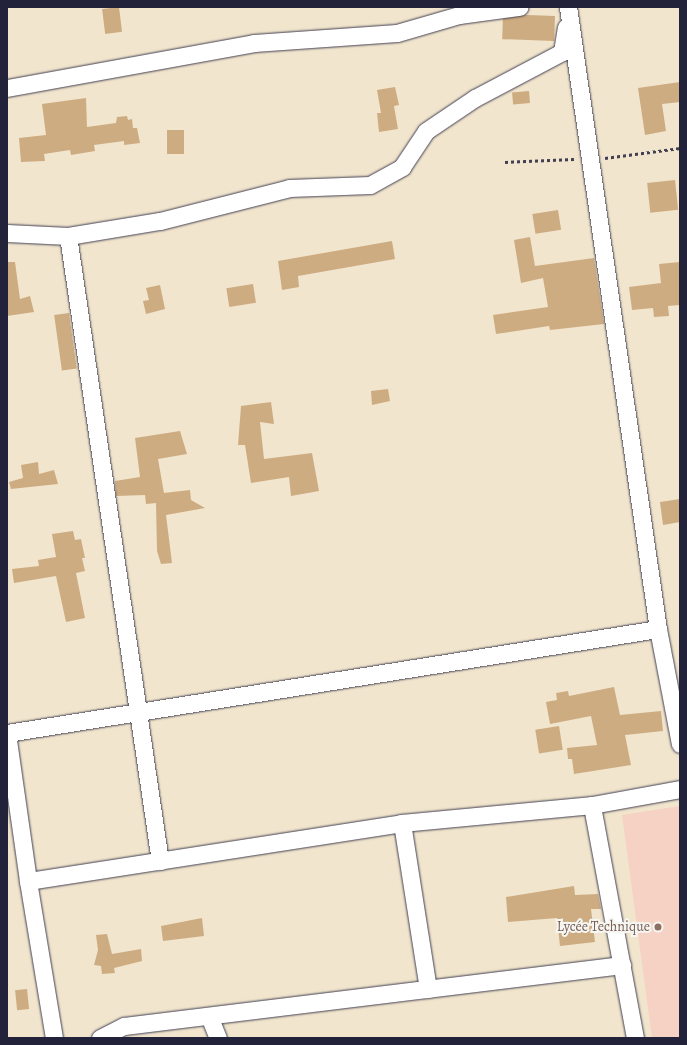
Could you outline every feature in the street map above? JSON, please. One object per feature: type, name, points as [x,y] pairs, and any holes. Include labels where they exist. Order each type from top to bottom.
[{"type":"street","points":[[7,88],[254,44],[397,33],[459,15],[519,7]]},
{"type":"street","points":[[7,233],[68,236],[160,221],[288,188],[370,185],[402,167],[426,131],[475,98],[562,52],[568,7]]},
{"type":"street","points":[[568,7],[658,629],[680,744]]},
{"type":"street","points":[[68,236],[136,712],[160,861]]},
{"type":"street","points":[[54,1038],[28,881],[7,733],[658,629]]},
{"type":"street","points":[[28,881],[402,823],[592,805],[680,789]]},
{"type":"street","points":[[592,805],[635,1038]]},
{"type":"street","points":[[402,823],[428,989]]},
{"type":"street","points":[[100,1038],[124,1026],[622,965]]},
{"type":"street","points":[[209,1016],[218,1038]]},
{"type":"shaded area","name":"Lycée Technique","points":[[680,806],[680,1038],[652,1038],[622,815]]},
{"type":"building","points":[[119,7],[122,32],[105,34],[102,9]]},
{"type":"building","points":[[503,14],[555,16],[554,41],[502,39]]},
{"type":"building","points":[[680,82],[680,102],[662,104],[666,131],[645,135],[638,88]]},
{"type":"building","points":[[395,87],[399,105],[394,106],[398,129],[379,132],[377,113],[381,113],[377,90]]},
{"type":"building","points":[[529,91],[530,103],[513,104],[512,92]]},
{"type":"building","points":[[86,98],[87,127],[116,123],[117,117],[127,116],[128,120],[132,119],[133,128],[137,128],[140,143],[124,145],[124,141],[94,145],[95,151],[71,155],[70,150],[44,154],[45,161],[21,162],[19,138],[46,135],[42,104]]},
{"type":"building","points":[[167,130],[184,130],[184,154],[167,154]]},
{"type":"building","points":[[675,180],[678,210],[650,213],[647,183]]},
{"type":"building","points":[[558,210],[561,230],[535,234],[532,214]]},
{"type":"building","points":[[530,237],[535,266],[594,258],[604,324],[550,330],[549,326],[496,334],[493,315],[548,307],[543,278],[521,283],[514,240]]},
{"type":"building","points":[[392,241],[395,259],[298,276],[299,287],[282,290],[278,261]]},
{"type":"building","points":[[7,262],[15,262],[20,299],[30,296],[34,312],[7,316]]},
{"type":"building","points":[[680,262],[680,305],[668,306],[669,316],[654,317],[653,308],[632,310],[629,287],[661,283],[659,264]]},
{"type":"building","points":[[253,284],[256,303],[229,307],[226,288]]},
{"type":"building","points":[[160,285],[165,309],[146,314],[143,301],[149,300],[146,288]]},
{"type":"building","points":[[69,313],[77,368],[62,371],[54,315]]},
{"type":"building","points":[[388,389],[390,401],[372,405],[371,391]]},
{"type":"building","points":[[271,402],[274,424],[260,422],[264,459],[312,453],[319,491],[291,496],[289,477],[251,483],[245,445],[238,445],[241,406]]},
{"type":"building","points":[[180,431],[187,454],[158,459],[164,493],[190,490],[191,500],[205,508],[166,515],[172,563],[161,564],[157,551],[156,503],[146,504],[145,495],[116,496],[115,481],[140,477],[135,438]]},
{"type":"building","points":[[38,462],[39,474],[54,470],[58,484],[11,489],[9,482],[23,478],[21,465]]},
{"type":"building","points":[[680,499],[680,522],[663,525],[660,502]]},
{"type":"building","points":[[73,531],[75,540],[81,539],[85,558],[82,558],[85,571],[76,573],[85,618],[66,622],[56,576],[14,583],[12,569],[39,566],[38,560],[56,557],[52,534]]},
{"type":"building","points":[[614,687],[620,715],[661,711],[663,731],[625,735],[631,765],[574,774],[572,759],[568,759],[567,748],[597,745],[591,716],[550,724],[546,702],[557,700],[556,693],[568,691],[569,696]]},
{"type":"building","points":[[559,726],[563,750],[539,753],[535,730]]},
{"type":"building","points":[[574,886],[575,895],[598,894],[601,909],[591,909],[595,942],[560,946],[557,918],[508,922],[506,897]]},
{"type":"building","points":[[202,918],[204,936],[163,941],[161,926]]},
{"type":"building","points":[[107,934],[112,954],[141,949],[142,961],[114,968],[115,973],[102,974],[101,966],[94,965],[98,950],[96,935]]},
{"type":"building","points":[[27,989],[29,1009],[17,1010],[15,990]]},
{"type":"place","name":"Lycée Technique","points":[[658,927]]}]
